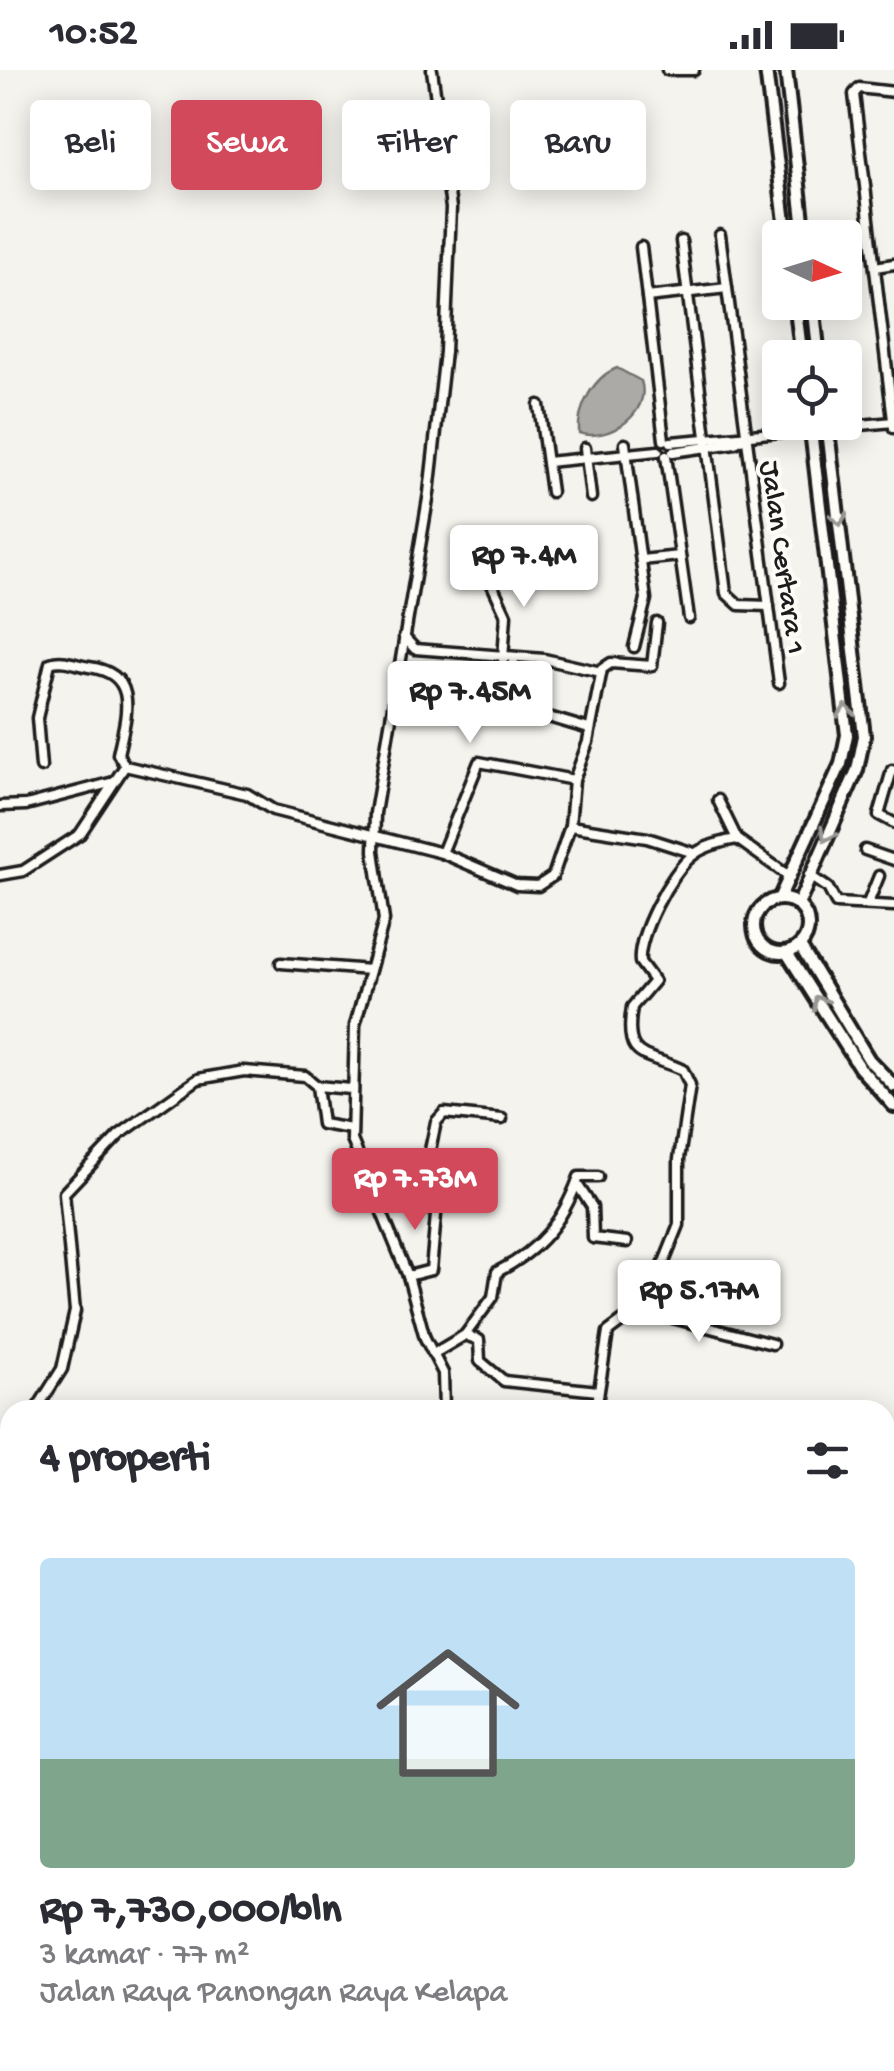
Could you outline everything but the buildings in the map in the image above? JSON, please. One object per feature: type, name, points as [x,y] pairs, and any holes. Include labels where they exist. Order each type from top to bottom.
[{"type":"street","points":[[432,70],[451,208],[448,318],[429,493],[373,835],[384,920],[356,1014],[351,1129],[362,1172],[408,1276],[445,1385],[444,1400]]},
{"type":"street","points":[[667,70],[694,70]]},
{"type":"street","points":[[766,70],[785,220]]},
{"type":"street","points":[[786,70],[804,220]]},
{"type":"street","points":[[862,424],[894,423],[856,91],[894,92]]},
{"type":"street","name":"Jalan Certara 1","points":[[720,234],[779,683]]},
{"type":"street","points":[[681,241],[729,599],[740,605],[769,606]]},
{"type":"street","points":[[640,247],[689,618]]},
{"type":"street","points":[[875,267],[894,264]]},
{"type":"street","points":[[646,297],[727,288]]},
{"type":"street","points":[[539,404],[551,492]]},
{"type":"street","points":[[547,462],[585,453],[666,448],[742,434],[762,435]]},
{"type":"street","points":[[811,440],[848,736],[842,764],[780,899],[760,909],[754,930],[766,948],[788,953],[894,1106]]},
{"type":"street","points":[[788,953],[800,946],[808,926],[798,905],[857,770],[864,736],[829,440]]},
{"type":"street","points":[[626,449],[646,600],[634,647]]},
{"type":"street","points":[[585,453],[591,497]]},
{"type":"street","points":[[641,560],[680,556]]},
{"type":"street","points":[[488,576],[506,615],[508,659],[520,684],[542,715],[589,729]]},
{"type":"street","points":[[41,767],[36,718],[47,668],[58,660],[106,669],[119,678],[128,718],[118,756],[125,766],[247,794],[273,810],[442,853],[517,885],[538,886],[553,876],[570,826],[574,780],[602,672],[609,663],[652,666],[656,623]]},
{"type":"street","points":[[404,636],[415,650],[544,659],[602,672]]},
{"type":"street","points":[[442,853],[479,762],[574,780]]},
{"type":"street","points":[[0,875],[23,871],[80,834],[110,783],[125,766]]},
{"type":"street","points":[[892,770],[879,815],[894,823]]},
{"type":"street","points":[[0,806],[39,802],[110,783]]},
{"type":"street","points":[[718,800],[736,839],[790,876]]},
{"type":"street","points":[[570,826],[647,838],[694,853]]},
{"type":"street","points":[[597,1400],[608,1332],[648,1302],[679,1225],[679,1159],[690,1084],[682,1070],[638,1054],[630,1021],[634,1002],[654,981],[640,962],[642,936],[676,874],[694,853],[736,839]]},
{"type":"street","points":[[865,850],[894,860]]},
{"type":"street","points":[[809,875],[825,885],[836,903],[894,906]]},
{"type":"street","points":[[868,903],[880,876]]},
{"type":"street","points":[[780,899],[798,905]]},
{"type":"street","points":[[800,946],[864,1064],[894,1086]]},
{"type":"street","points":[[281,963],[370,970]]},
{"type":"street","points":[[42,1400],[62,1369],[75,1311],[62,1206],[71,1182],[119,1135],[203,1076],[228,1071],[298,1076],[317,1086],[352,1089]]},
{"type":"street","points":[[317,1086],[322,1124],[351,1129]]},
{"type":"street","points":[[362,1172],[427,1164],[436,1122],[444,1113],[502,1119]]},
{"type":"street","points":[[433,1354],[465,1335],[493,1297],[496,1274],[514,1266],[552,1233],[581,1176],[598,1177]]},
{"type":"street","points":[[576,1184],[592,1207],[593,1238],[627,1242]]},
{"type":"street","points":[[408,1276],[431,1270],[437,1204]]},
{"type":"street","points":[[648,1302],[665,1316],[772,1344]]},
{"type":"street","points":[[465,1335],[479,1340],[480,1361],[504,1380],[598,1391]]},
{"type":"shaded area","points":[[617,368],[641,381],[640,404],[625,423],[614,429],[602,434],[579,433],[581,413],[589,394],[601,378]]}]
